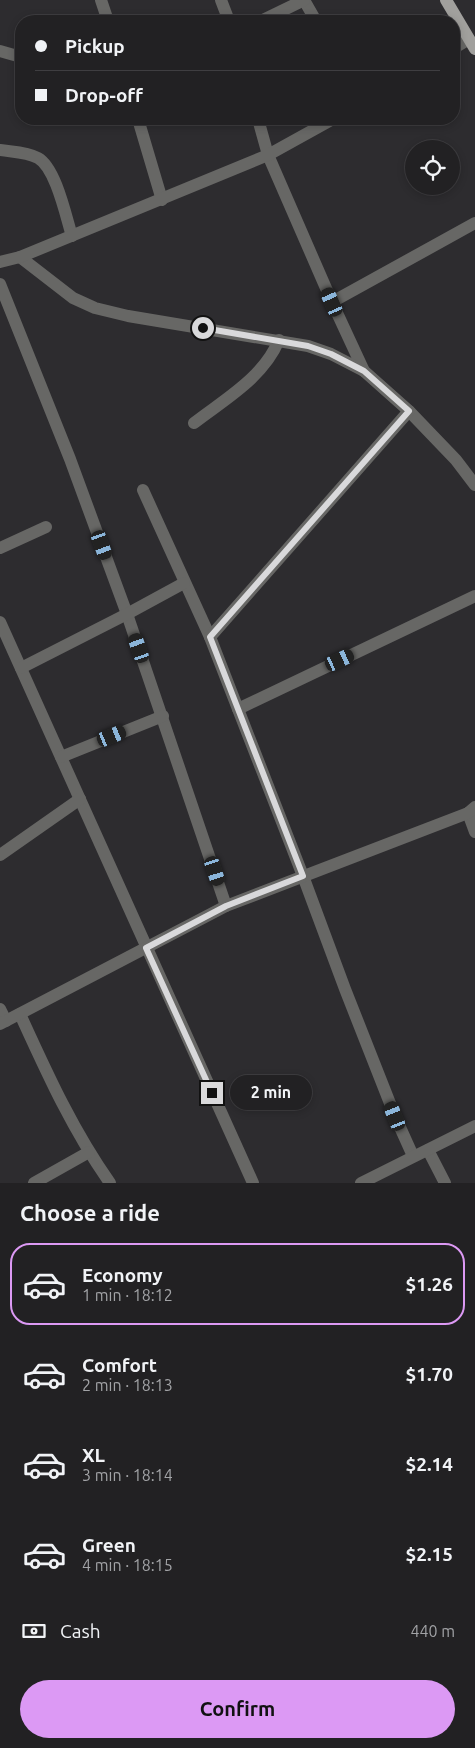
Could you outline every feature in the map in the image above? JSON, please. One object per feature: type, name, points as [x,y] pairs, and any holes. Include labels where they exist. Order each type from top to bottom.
[{"type":"main road","points":[[446,0],[455,15]]},
{"type":"main road","points":[[460,24],[472,44]]},
{"type":"street","points":[[101,0],[106,15]]},
{"type":"street","points":[[221,0],[227,15]]},
{"type":"street","points":[[273,15],[304,0],[313,15]]},
{"type":"street","points":[[0,51],[15,55]]},
{"type":"street","points":[[140,125],[162,200]]},
{"type":"street","points":[[260,125],[268,155],[364,371]]},
{"type":"street","points":[[0,262],[20,257],[268,155],[322,125]]},
{"type":"street","points":[[0,150],[31,155],[40,159],[48,166],[72,236]]},
{"type":"street","points":[[332,302],[475,223]]},
{"type":"street","points":[[20,257],[73,298],[96,308],[128,316],[279,340],[308,346],[331,354],[364,371],[409,411],[456,460],[475,485]]},
{"type":"street","points":[[0,284],[70,459],[127,614],[226,906]]},
{"type":"street","points":[[194,423],[260,371],[268,362],[279,340]]},
{"type":"street","points":[[210,637],[409,411]]},
{"type":"street","points":[[143,490],[210,637],[303,876],[344,988],[413,1156]]},
{"type":"street","points":[[0,548],[46,527]]},
{"type":"street","points":[[20,668],[184,583]]},
{"type":"street","points":[[238,709],[475,596]]},
{"type":"street","points":[[0,622],[253,1183]]},
{"type":"street","points":[[61,757],[162,716]]},
{"type":"street","points":[[0,854],[80,799]]},
{"type":"street","points":[[2,1018],[20,1014],[226,906],[471,810],[475,832]]},
{"type":"street","points":[[20,1014],[59,1098],[89,1152],[110,1183]]},
{"type":"street","points":[[361,1183],[475,1126]]},
{"type":"street","points":[[428,1150],[445,1183]]},
{"type":"street","points":[[34,1183],[89,1152]]},
{"type":"route","points":[[203,328],[279,340],[308,346],[331,354],[364,371],[409,411],[210,637],[303,876],[226,906],[146,948],[212,1093]]}]
